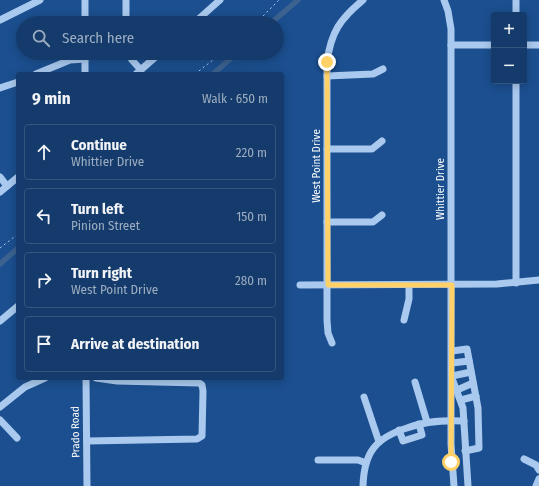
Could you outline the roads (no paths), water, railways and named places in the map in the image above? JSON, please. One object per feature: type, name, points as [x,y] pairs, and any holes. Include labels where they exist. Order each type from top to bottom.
[{"type":"street","points":[[0,20],[40,0]]},
{"type":"street","points":[[85,0],[85,16]]},
{"type":"street","points":[[126,0],[126,16]]},
{"type":"street","points":[[202,16],[220,0]]},
{"type":"street","name":"West Point Drive","points":[[332,343],[327,326],[328,49],[333,35],[346,14],[363,0]]},
{"type":"street","name":"Whittier Drive","points":[[444,0],[448,11],[451,45],[451,462],[454,486]]},
{"type":"street","points":[[516,0],[516,12]]},
{"type":"street","points":[[451,45],[491,45]]},
{"type":"street","points":[[527,45],[539,45]]},
{"type":"street","points":[[41,72],[70,60]]},
{"type":"street","points":[[85,60],[85,72]]},
{"type":"street","points":[[132,60],[138,72],[152,60]]},
{"type":"street","points":[[327,76],[373,74],[383,69]]},
{"type":"street","points":[[0,88],[16,83]]},
{"type":"street","points":[[516,84],[516,283]]},
{"type":"street","points":[[327,149],[372,149],[382,141]]},
{"type":"street","points":[[0,176],[7,186]]},
{"type":"street","points":[[0,192],[16,179]]},
{"type":"street","points":[[327,222],[373,222],[382,215]]},
{"type":"street","points":[[300,285],[452,285],[516,283],[539,280]]},
{"type":"street","points":[[404,320],[409,299],[409,285]]},
{"type":"street","points":[[0,321],[16,308]]},
{"type":"street","points":[[452,351],[467,349],[478,408],[479,448],[465,451]]},
{"type":"street","points":[[452,363],[469,360]]},
{"type":"street","points":[[452,378],[471,372]]},
{"type":"street","name":"Whittier Drive","points":[[452,378],[461,400],[463,411],[468,486]]},
{"type":"street","points":[[0,407],[25,387],[41,380]]},
{"type":"street","name":"Prado Road","points":[[86,380],[87,486]]},
{"type":"street","points":[[87,441],[197,439],[202,436],[203,391],[202,385],[199,383],[110,380]]},
{"type":"street","points":[[415,382],[427,422]]},
{"type":"street","points":[[457,390],[473,383]]},
{"type":"street","points":[[364,396],[379,442]]},
{"type":"street","points":[[461,400],[476,396]]},
{"type":"street","points":[[463,411],[478,408]]},
{"type":"street","points":[[0,420],[17,438]]},
{"type":"street","points":[[363,486],[366,463],[373,448],[387,435],[427,422],[451,420],[478,422]]},
{"type":"street","points":[[399,430],[403,441],[422,436],[419,424]]},
{"type":"street","points":[[465,438],[479,435]]},
{"type":"street","points":[[524,459],[536,465],[539,470]]},
{"type":"street","points":[[318,460],[358,460],[366,463]]},
{"type":"street","points":[[536,486],[539,479]]},
{"type":"waterway","points":[[279,16],[298,0]]},
{"type":"waterway","points":[[215,72],[229,60]]},
{"type":"waterway","points":[[0,264],[16,250]]}]
